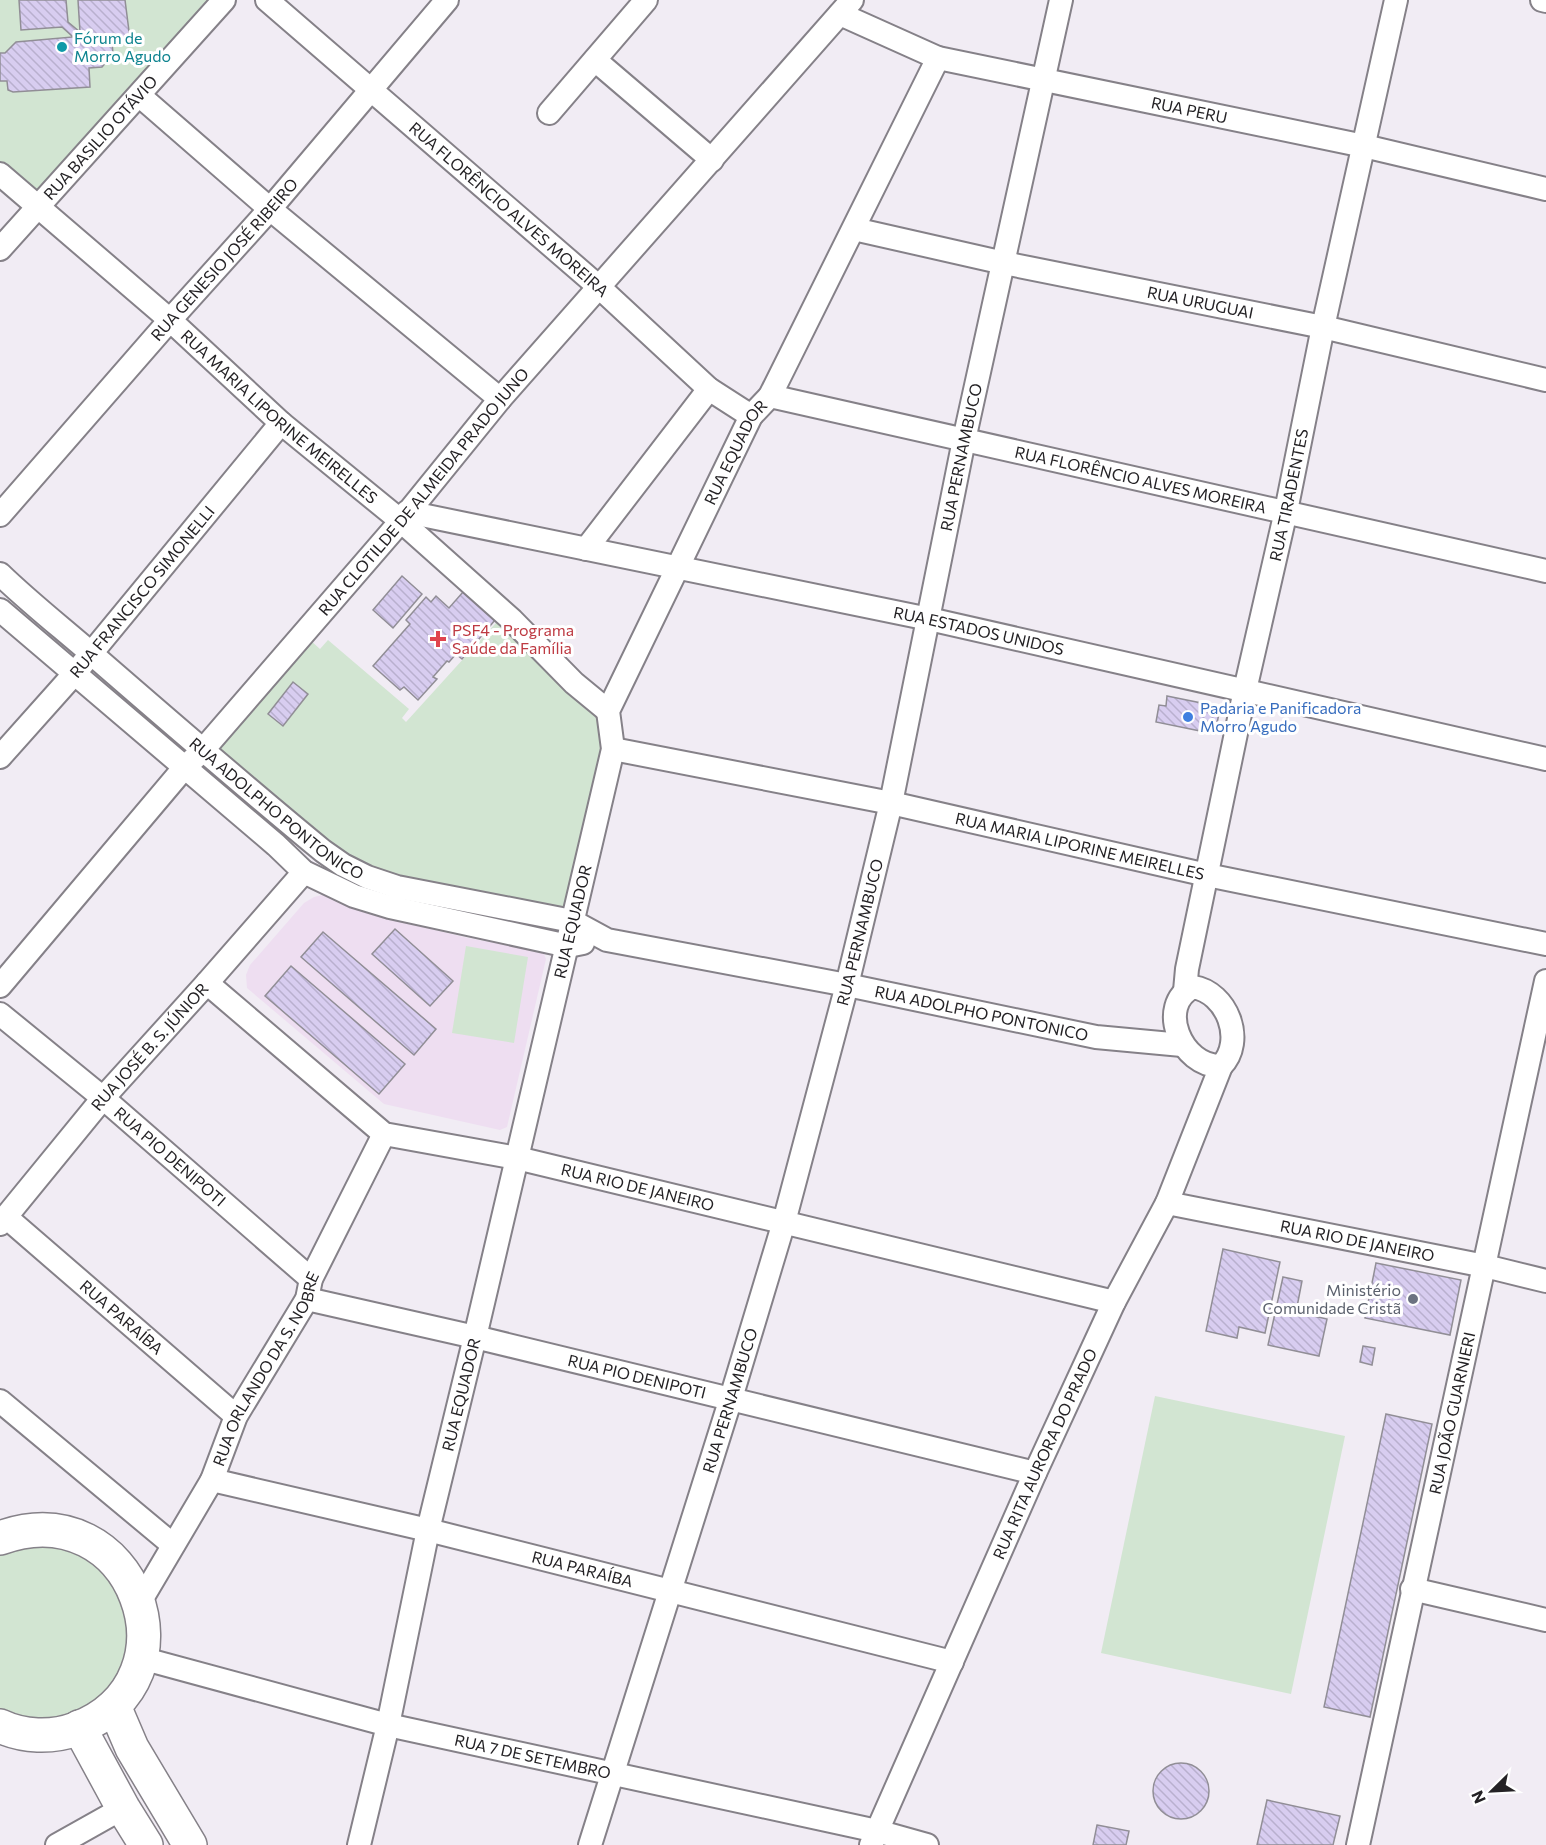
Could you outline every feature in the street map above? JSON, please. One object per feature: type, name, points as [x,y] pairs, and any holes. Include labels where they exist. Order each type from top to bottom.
[{"type":"main road","points":[[0,1536],[32,1530],[60,1531],[87,1540],[110,1555],[128,1577],[140,1602],[144,1630],[141,1658],[131,1684],[114,1706],[91,1723],[65,1733],[37,1735],[10,1730],[0,1725]]},
{"type":"main road","points":[[114,1706],[132,1748],[190,1845]]},
{"type":"main road","points":[[80,1727],[123,1808],[146,1845]]},
{"type":"street","name":"RUA BASILIO OTÁVIO","points":[[0,249],[224,0]]},
{"type":"street","name":"RUA FLORÊNCIO ALVES MOREIRA","points":[[267,0],[599,287],[709,388],[752,416]]},
{"type":"street","name":"RUA GENESIO JOSÉ RIBEIRO","points":[[0,515],[270,209],[447,0]]},
{"type":"street","points":[[549,113],[646,0]]},
{"type":"street","name":"RUA PERNAMBUCO","points":[[590,1845],[731,1398],[784,1221],[847,985],[891,803],[964,440],[1061,0]]},
{"type":"street","name":"RUA TIRADENTES","points":[[1185,991],[1187,969],[1245,690],[1396,0]]},
{"type":"street","name":"RUA PERU","points":[[846,7],[938,58],[1364,146],[1546,189]]},
{"type":"street","name":"RUA CLOTILDE DE ALMEIDA PRADO JUNO","points":[[0,986],[184,768],[202,751],[404,516],[500,399],[846,7]]},
{"type":"street","name":"RUA EQUADOR","points":[[359,1845],[388,1725],[428,1530],[476,1337],[613,749],[608,711],[752,416],[770,396],[938,58]]},
{"type":"street","points":[[595,60],[712,160]]},
{"type":"street","points":[[140,96],[270,209],[500,399]]},
{"type":"street","name":"RUA MARIA LIPORINE MEIRELLES","points":[[0,174],[170,320],[281,423],[404,516],[574,683],[608,711]]},
{"type":"street","name":"RUA URUGUAI","points":[[854,230],[1004,263],[1323,327],[1546,380]]},
{"type":"street","points":[[586,549],[709,388]]},
{"type":"street","name":"RUA FLORÊNCIO ALVES MOREIRA","points":[[770,396],[1546,571]]},
{"type":"street","name":"RUA FRANCISCO SIMONELLI","points":[[0,757],[75,673],[281,423]]},
{"type":"street","name":"RUA ESTADOS UNIDOS","points":[[404,516],[678,566],[929,619],[1546,759]]},
{"type":"street","name":"RUA ADOLPHO PONTONICO","points":[[0,574],[202,751],[322,851],[343,866],[367,877],[397,887],[573,921],[607,939],[847,985],[1096,1037],[1182,1045]]},
{"type":"street","points":[[8,617],[33,605]]},
{"type":"street","name":"RUA ADOLPHO PONTONICO","points":[[8,617],[276,845],[304,872],[354,896],[390,907],[568,946],[607,939]]},
{"type":"street","name":"RUA MARIA LIPORINE MEIRELLES","points":[[613,749],[891,803],[1207,875],[1546,944]]},
{"type":"street","name":"RUA JOSÉ B. S. JÚNIOR","points":[[3,1220],[102,1098],[304,872]]},
{"type":"street","name":"RUA JOÃO GUARNIERI","points":[[1358,1845],[1546,981]]},
{"type":"street","points":[[207,983],[384,1134]]},
{"type":"street","points":[[1193,987],[1203,988],[1218,1000],[1226,1012],[1233,1031],[1231,1049],[1221,1066],[1212,1066],[1202,1062],[1193,1057],[1182,1045],[1176,1025],[1176,1009],[1185,991],[1193,987]]},
{"type":"street","name":"RUA PIO DENIPOTI","points":[[0,1014],[102,1098],[309,1289],[476,1337],[1035,1473]]},
{"type":"street","name":"RUA RITA AURORA DO PRADO","points":[[874,1838],[1035,1473],[1114,1302],[1167,1203],[1221,1066]]},
{"type":"street","name":"RUA RIO DE JANEIRO","points":[[384,1134],[517,1158],[1114,1302]]},
{"type":"street","name":"RUA ORLANDO DA S. NOBRE","points":[[140,1602],[213,1480],[236,1416],[309,1289],[384,1134]]},
{"type":"street","name":"RUA RIO DE JANEIRO","points":[[1167,1203],[1485,1266],[1546,1281]]},
{"type":"street","name":"RUA PARAÍBA","points":[[3,1220],[236,1416]]},
{"type":"street","points":[[0,1401],[173,1545]]},
{"type":"street","name":"RUA PARAÍBA","points":[[213,1480],[428,1530],[952,1662]]},
{"type":"street","points":[[1412,1589],[1546,1620]]},
{"type":"street","name":"RUA 7 DE SETEMBRO","points":[[141,1658],[388,1725],[613,1773],[874,1838],[927,1845]]},
{"type":"street","points":[[57,1845],[123,1808]]},
{"type":"shaded area","points":[[326,894],[394,920],[468,938],[543,952],[546,959],[507,1127],[500,1130],[384,1104],[247,988],[246,975],[250,965],[304,903]]},
{"type":"green space","points":[[0,0],[219,0],[40,205],[0,171]]},
{"type":"green space","points":[[504,614],[599,718],[604,741],[564,918],[364,868],[212,751],[309,639],[320,649],[328,640],[409,709],[402,718],[406,722]]},
{"type":"green space","points":[[466,946],[528,957],[514,1043],[452,1033]]},
{"type":"green space","points":[[1155,1396],[1345,1436],[1291,1694],[1101,1653]]},
{"type":"green space","points":[[20,1538],[87,1550],[134,1612],[127,1674],[85,1719],[0,1720],[0,1546]]},
{"type":"building","name":"Fórum de Morro Agudo","points":[[19,0],[66,0],[68,22],[80,32],[78,0],[125,0],[130,39],[112,41],[113,54],[102,67],[89,68],[90,87],[13,92],[8,90],[7,81],[0,81],[0,53],[5,53],[16,42],[73,37],[62,27],[21,30]]},
{"type":"building","points":[[402,576],[422,594],[393,628],[373,610]]},
{"type":"building","name":"PSF4 - Programa Saúde da Família","points":[[463,592],[495,620],[462,659],[456,654],[449,662],[447,661],[433,677],[437,679],[418,700],[404,687],[400,690],[373,666],[410,624],[406,620],[426,597],[431,602],[436,596],[449,608]]},
{"type":"building","points":[[293,682],[308,694],[283,726],[268,714]]},
{"type":"building","name":"Padaria e Panificadora Morro Agudo","points":[[1167,696],[1216,706],[1219,713],[1215,734],[1156,722],[1159,705],[1166,706]]},
{"type":"building","points":[[395,929],[453,981],[430,1006],[372,954]]},
{"type":"building","points":[[323,932],[436,1029],[414,1055],[301,957]]},
{"type":"building","points":[[291,966],[405,1064],[379,1094],[265,996]]},
{"type":"building","points":[[1223,1249],[1280,1262],[1265,1333],[1239,1327],[1237,1338],[1206,1331]]},
{"type":"building","name":"Ministério Comunidade Cristã","points":[[1376,1263],[1461,1280],[1450,1335],[1365,1318]]},
{"type":"building","points":[[1283,1277],[1302,1281],[1296,1312],[1327,1319],[1319,1356],[1268,1345]]},
{"type":"building","points":[[1363,1346],[1375,1348],[1372,1365],[1360,1362]]},
{"type":"building","points":[[1386,1414],[1432,1424],[1370,1717],[1324,1707]]},
{"type":"building","points":[[1181,1763],[1196,1768],[1204,1776],[1209,1791],[1204,1806],[1196,1814],[1181,1819],[1166,1814],[1158,1806],[1153,1791],[1158,1776],[1166,1768]]},
{"type":"building","points":[[1267,1800],[1340,1816],[1333,1845],[1257,1845]]},
{"type":"building","points":[[1097,1825],[1129,1831],[1126,1845],[1093,1845]]},
{"type":"place","name":"Fórum de Morro Agudo","points":[[62,47]]},
{"type":"place","name":"PSF4 - Programa Saúde da Família","points":[[438,639]]},
{"type":"place","name":"Padaria e Panificadora Morro Agudo","points":[[1188,717]]},
{"type":"place","name":"Ministério Comunidade Cristã","points":[[1413,1299]]}]
